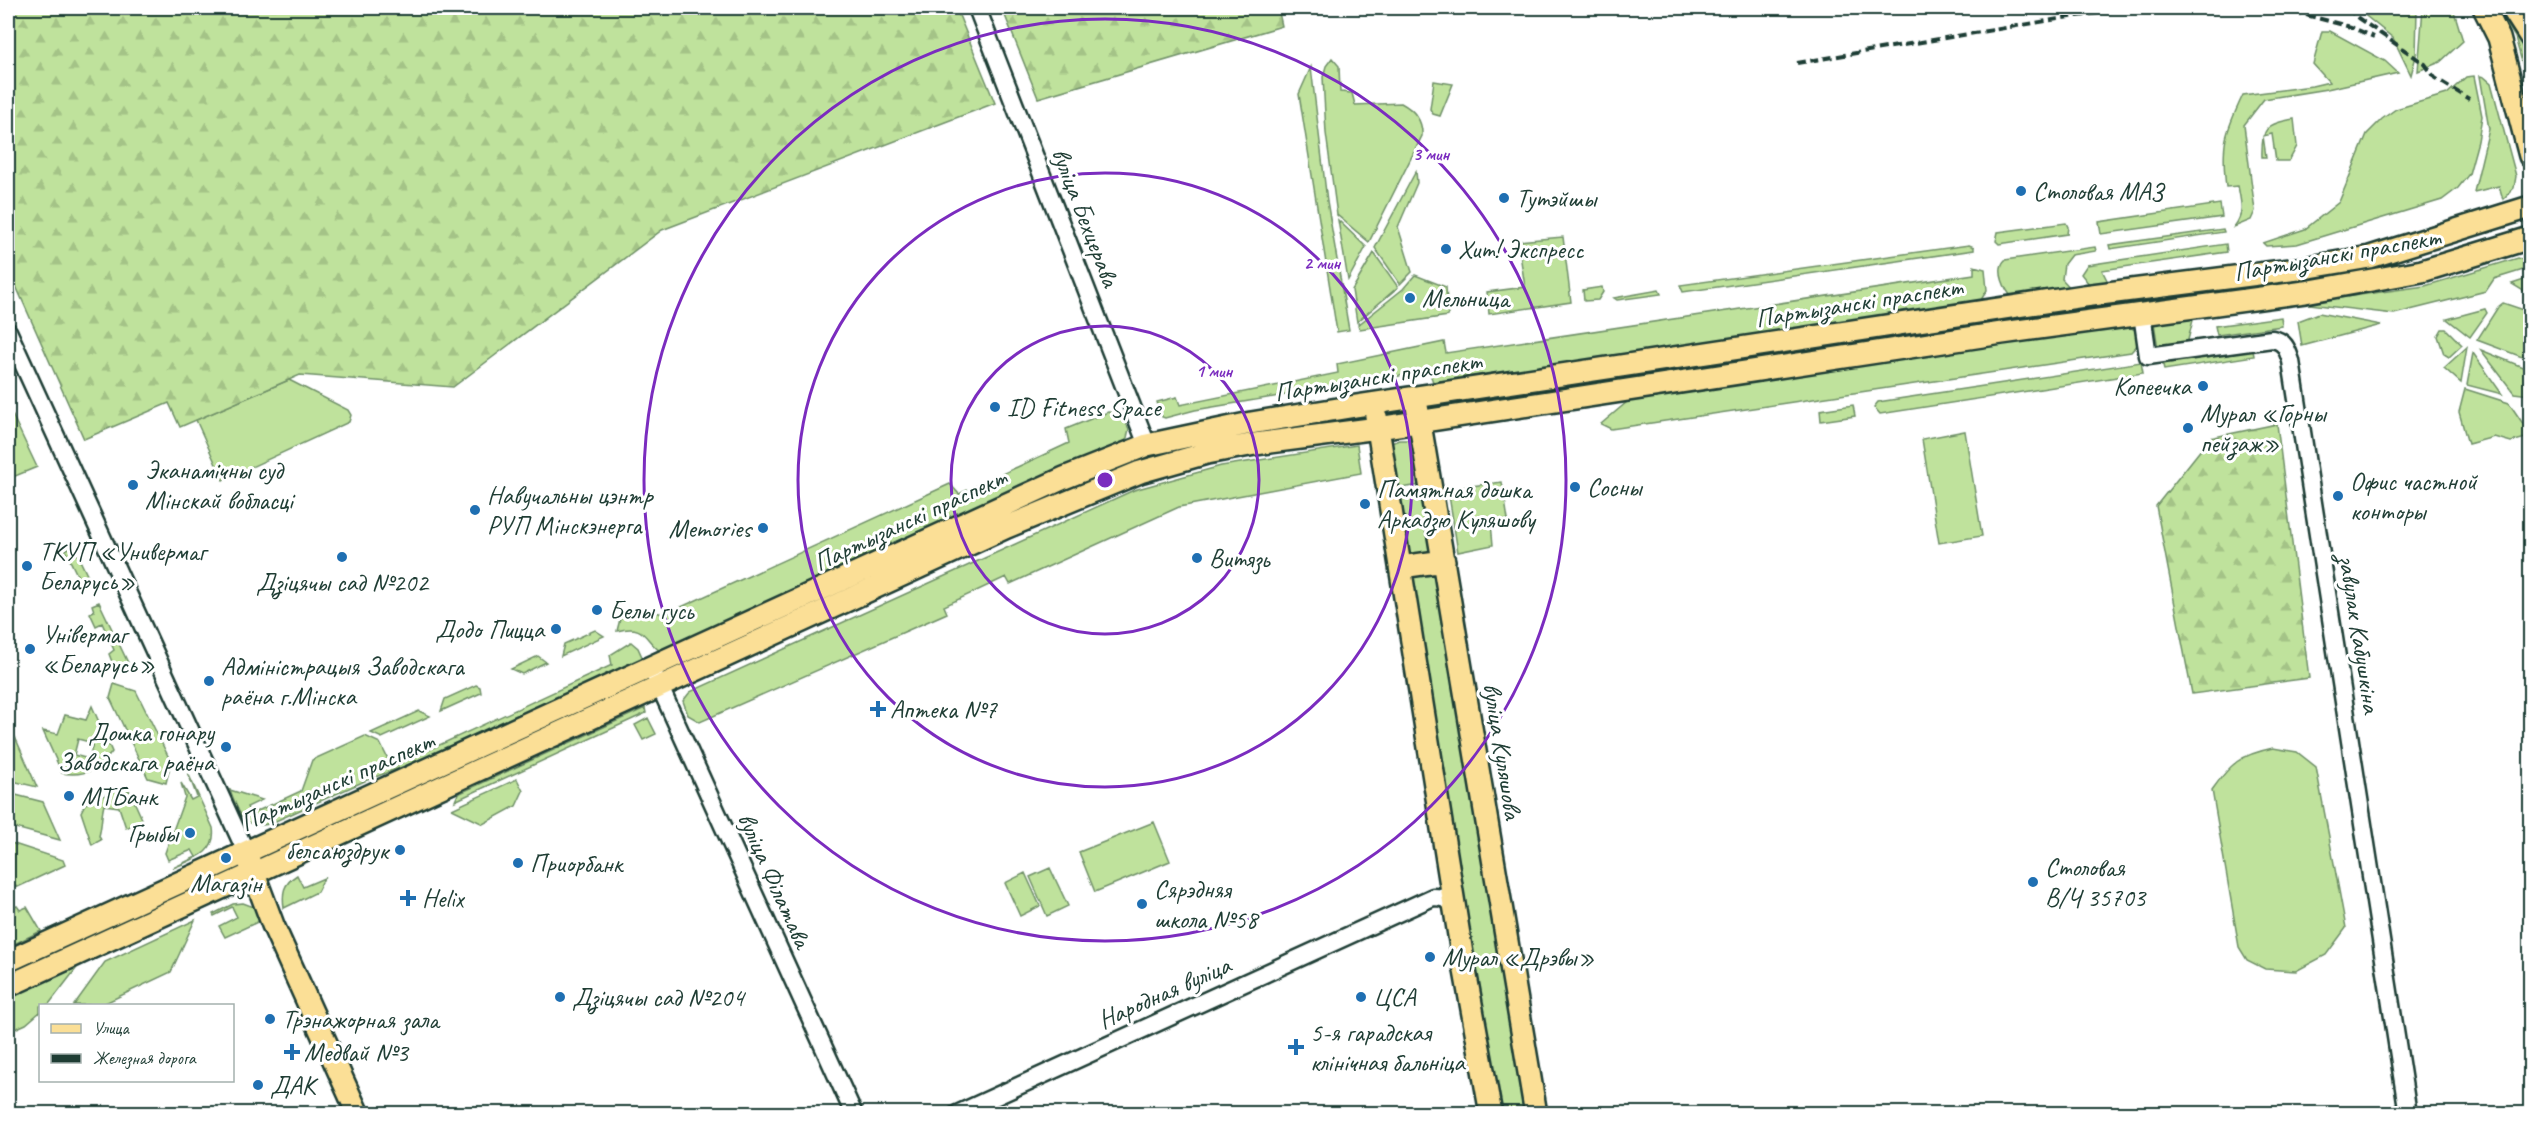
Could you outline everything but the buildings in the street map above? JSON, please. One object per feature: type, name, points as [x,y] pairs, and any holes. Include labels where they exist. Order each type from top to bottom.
[{"type":"main road","points":[[2484,8],[2499,38],[2530,156]]},
{"type":"main road","points":[[2512,8],[2530,36]]},
{"type":"main road","name":"Партызанскі праспект","points":[[8,961],[1064,478],[1147,445],[1251,423],[1415,397],[2164,284],[2298,269],[2370,257],[2530,207]]},
{"type":"main road","name":"Партызанскі праспект","points":[[8,986],[1006,527],[1140,472],[1207,453],[1255,444],[2305,292],[2422,271],[2530,238]]},
{"type":"main road","points":[[2142,314],[2143,298],[2164,284]]},
{"type":"main road","name":"вуліца Куляшова","points":[[1415,397],[1536,1113]]},
{"type":"main road","points":[[1374,404],[1491,1113]]},
{"type":"main road","points":[[1140,472],[1147,460],[1147,445]]},
{"type":"main road","points":[[1401,567],[1444,561]]},
{"type":"main road","points":[[246,852],[273,925],[358,1113]]},
{"type":"street","name":"вуліца Бехцерава","points":[[977,8],[1147,445]]},
{"type":"street","name":"завулак Кабушкіна","points":[[2142,314],[2148,356],[2272,339],[2280,340],[2286,346],[2291,361],[2408,1113]]},
{"type":"street","points":[[8,331],[246,852]]},
{"type":"street","name":"вуліца Філатава","points":[[652,667],[854,1113]]},
{"type":"street","name":"Народная вуліца","points":[[957,1113],[1434,897],[1443,897],[1450,901],[1456,909]]},
{"type":"green space","points":[[8,8],[956,8],[995,103],[662,230],[453,387],[300,375],[180,427],[169,403],[84,439],[8,268]]},
{"type":"green space","points":[[1002,8],[1278,8],[1282,26],[1038,98]]},
{"type":"green space","points":[[2356,8],[2417,8],[2416,56],[2411,75],[2393,38]]},
{"type":"green space","points":[[2423,8],[2453,8],[2463,41],[2440,62],[2418,71]]},
{"type":"green space","points":[[2505,13],[2523,50],[2530,80],[2530,91],[2515,37],[2501,15]]},
{"type":"green space","points":[[2322,31],[2330,31],[2385,61],[2398,73],[2327,89],[2264,99],[2244,125],[2255,211],[2251,220],[2234,227],[2240,217],[2241,203],[2238,186],[2226,187],[2224,149],[2228,129],[2237,108],[2243,95],[2329,82],[2313,64]]},
{"type":"green space","points":[[1332,58],[1339,66],[1340,92],[1352,93],[1355,105],[1401,103],[1414,112],[1421,125],[1422,136],[1369,242],[1337,215],[1326,133],[1323,77],[1326,66]]},
{"type":"green space","points":[[1311,67],[1327,201],[1349,330],[1337,332],[1299,94]]},
{"type":"green space","points":[[2474,76],[2482,116],[2469,174],[2458,188],[2442,200],[2297,244],[2266,246],[2263,243],[2305,229],[2339,202],[2367,134],[2382,119],[2396,109],[2447,94],[2466,77]]},
{"type":"green space","points":[[2480,76],[2491,83],[2516,176],[2514,188],[2503,199],[2499,186],[2474,192],[2489,129]]},
{"type":"green space","points":[[1434,81],[1453,84],[1440,116],[1433,114],[1430,109]]},
{"type":"green space","points":[[2294,119],[2297,146],[2289,161],[2276,161],[2272,134],[2264,136],[2271,126]]},
{"type":"green space","points":[[2263,137],[2266,157],[2262,157]]},
{"type":"green space","points":[[1416,171],[1417,183],[1398,227],[1412,272],[1400,284],[1375,248]]},
{"type":"green space","points":[[2220,204],[2222,217],[2101,234],[2099,222]]},
{"type":"green space","points":[[1338,220],[1366,247],[1348,280]]},
{"type":"green space","points":[[2066,223],[2067,234],[1999,244],[1996,241],[1998,232]]},
{"type":"green space","points":[[2223,229],[2224,232],[2110,249],[2109,245]]},
{"type":"green space","points":[[1563,237],[1571,302],[1489,314],[1487,292],[1525,287],[1518,241]]},
{"type":"green space","points":[[2226,244],[2227,252],[2102,270],[2108,282],[2089,284],[2081,274],[2087,265]]},
{"type":"green space","points":[[1969,245],[1974,247],[1974,250],[1683,292],[1680,285]]},
{"type":"green space","points":[[2095,247],[2096,251],[2071,255],[2064,264],[2062,279],[2073,291],[2014,299],[2002,280],[2001,269],[2005,260]]},
{"type":"green space","points":[[1374,253],[1398,287],[1357,322],[1352,290]]},
{"type":"green space","points":[[2518,258],[2530,263],[2530,268],[2494,279],[2486,291],[2394,314],[2301,303],[2425,286]]},
{"type":"green space","points":[[1974,266],[1985,269],[1987,290],[1978,305],[1433,382],[1429,371],[1195,410],[1165,418],[1162,417],[1157,402],[1177,397],[1180,405],[1338,373],[1337,364],[1444,342],[1446,353],[1974,274]]},
{"type":"green space","points":[[1415,275],[1446,287],[1448,316],[1360,329],[1358,325],[1403,289]]},
{"type":"green space","points":[[2530,278],[2530,295],[2512,284]]},
{"type":"green space","points":[[1602,287],[1603,292],[1598,300],[1584,301],[1583,290]]},
{"type":"green space","points":[[1659,290],[1661,294],[1617,300],[1614,298]]},
{"type":"green space","points":[[2503,303],[2530,312],[2530,360],[2477,340]]},
{"type":"green space","points":[[2485,309],[2487,313],[2470,337],[2447,319]]},
{"type":"green space","points":[[2195,312],[2187,344],[2158,348],[2154,323]]},
{"type":"green space","points":[[2319,313],[2381,325],[2302,346],[2298,321]]},
{"type":"green space","points":[[2281,317],[2282,326],[2217,335],[2215,326]]},
{"type":"green space","points":[[2126,325],[2137,331],[2139,343],[2131,352],[1611,429],[1601,424],[1633,397]]},
{"type":"green space","points":[[2442,329],[2446,329],[2462,345],[2449,357],[2444,354],[2438,336]]},
{"type":"green space","points":[[2252,345],[2254,356],[2164,370],[2162,359]]},
{"type":"green space","points":[[2467,347],[2461,383],[2444,368]]},
{"type":"green space","points":[[2481,350],[2530,370],[2530,395],[2514,393]]},
{"type":"green space","points":[[2473,353],[2502,394],[2467,385]]},
{"type":"green space","points":[[2141,362],[2143,373],[1880,414],[1874,407],[1878,402]]},
{"type":"green space","points":[[289,380],[348,410],[351,415],[349,422],[223,480],[196,420]]},
{"type":"green space","points":[[2465,389],[2509,403],[2528,431],[2526,438],[2511,442],[2494,437],[2468,444],[2459,412]]},
{"type":"green space","points":[[1853,405],[1855,416],[1821,421],[1820,410]]},
{"type":"green space","points":[[8,406],[37,467],[8,479]]},
{"type":"green space","points":[[1108,412],[1121,414],[1129,429],[1126,442],[660,651],[639,631],[627,629],[617,631],[620,619],[639,610],[666,614],[950,484],[959,494],[1069,443],[1066,429]]},
{"type":"green space","points":[[2277,424],[2309,678],[2192,694],[2156,506],[2210,438]]},
{"type":"green space","points":[[1965,431],[1982,536],[1939,543],[1922,439]]},
{"type":"green space","points":[[1409,440],[1414,445],[1421,485],[1393,489],[1391,443]]},
{"type":"green space","points":[[1357,445],[1361,473],[1179,507],[1010,584],[1006,577],[944,606],[947,613],[700,722],[688,715],[683,701],[690,692],[1134,490],[1221,466]]},
{"type":"green space","points":[[1502,482],[1508,520],[1491,523],[1493,545],[1458,552],[1448,489]]},
{"type":"green space","points":[[1423,494],[1431,554],[1410,560],[1395,499]]},
{"type":"green space","points":[[73,546],[90,581],[82,585],[65,550]]},
{"type":"green space","points":[[1433,572],[1525,1113],[1496,1113],[1411,575]]},
{"type":"green space","points":[[99,602],[130,667],[127,671],[114,667],[109,654],[114,650],[102,623],[96,626],[90,613],[94,611],[92,605]]},
{"type":"green space","points":[[595,630],[604,636],[561,656],[564,644]]},
{"type":"green space","points":[[631,642],[638,648],[643,659],[437,754],[367,780],[269,824],[252,824],[242,817],[230,790],[262,800],[247,807],[251,814],[301,791],[312,760],[365,736],[380,743],[392,767],[612,665],[610,655]]},
{"type":"green space","points":[[538,656],[546,662],[522,674],[511,669]]},
{"type":"green space","points":[[114,684],[136,691],[171,762],[166,783],[148,778],[110,698]]},
{"type":"green space","points":[[476,685],[480,687],[481,693],[441,711],[445,699]]},
{"type":"green space","points":[[92,706],[112,752],[102,763],[84,773],[62,773],[43,731],[58,734],[65,715],[86,720]],"holes":[[[78,739],[93,743],[89,759],[74,755]]]},
{"type":"green space","points":[[645,708],[646,713],[455,801],[458,794]]},
{"type":"green space","points":[[419,711],[430,716],[382,738],[371,733]]},
{"type":"green space","points":[[648,718],[656,734],[643,740],[635,725]]},
{"type":"green space","points":[[8,736],[15,737],[37,787],[8,780]]},
{"type":"green space","points":[[2273,748],[2297,752],[2316,767],[2346,928],[2326,955],[2296,971],[2265,969],[2247,960],[2239,947],[2212,790],[2225,773],[2244,757]]},
{"type":"green space","points":[[188,773],[213,828],[213,837],[211,844],[202,854],[196,858],[173,868],[196,857],[192,850],[168,860],[165,853],[185,797],[181,783],[191,800],[197,797]]},
{"type":"green space","points":[[517,779],[523,791],[516,806],[483,824],[452,809]]},
{"type":"green space","points":[[117,790],[129,790],[143,821],[126,828],[119,807],[104,805],[99,836],[101,840],[92,845],[81,812],[85,804]]},
{"type":"green space","points":[[8,793],[43,802],[60,840],[8,826]]},
{"type":"green space","points":[[1154,822],[1170,861],[1095,892],[1079,852]]},
{"type":"green space","points":[[8,842],[63,860],[65,865],[18,887],[8,884]]},
{"type":"green space","points":[[1050,868],[1068,906],[1047,916],[1030,877]]},
{"type":"green space","points":[[1025,873],[1040,906],[1020,916],[1005,883]]},
{"type":"green space","points":[[297,875],[303,887],[324,878],[317,892],[284,908],[284,889]]},
{"type":"green space","points":[[8,900],[11,908],[17,906],[20,910],[27,907],[41,931],[8,947],[8,929],[15,925],[8,909]]},
{"type":"green space","points":[[243,903],[254,907],[262,920],[225,937],[219,926],[237,917],[232,907],[214,916],[213,914],[233,904]]},
{"type":"green space","points":[[195,920],[171,972],[103,1004],[75,1004],[105,962]]},
{"type":"green space","points":[[79,965],[49,1004],[39,1004],[39,1013],[26,1024],[8,1032],[8,998]]},
{"type":"railway","points":[[1797,63],[2070,17],[2137,8]]},
{"type":"railway","points":[[2280,8],[2351,27],[2374,37]]},
{"type":"railway","points":[[2347,8],[2425,64],[2435,78],[2469,99]]},
{"type":"place","name":"Столовая МАЗ","points":[[2021,191]]},
{"type":"place","name":"Тутэйшы","points":[[1504,198]]},
{"type":"place","name":"Хит! Экспресс","points":[[1446,249]]},
{"type":"place","name":"Мельница","points":[[1410,298]]},
{"type":"place","name":"Копеечка","points":[[2203,386]]},
{"type":"place","name":"ID Fitness Space","points":[[995,407]]},
{"type":"place","name":"Мурал «Горны пейзаж»","points":[[2188,428]]},
{"type":"place","name":"Эканамічны суд Мінскай вобласці","points":[[133,485]]},
{"type":"place","name":"Сосны","points":[[1575,487]]},
{"type":"place","name":"Офис частной конторы","points":[[2338,496]]},
{"type":"place","name":"Памятная дошка Аркадзю Куляшову","points":[[1365,504]]},
{"type":"place","name":"Навучальны цэнтр РУП Мінскэнерга","points":[[475,510]]},
{"type":"place","name":"Memories","points":[[763,528]]},
{"type":"place","name":"Дзіцячы сад №202","points":[[342,557]]},
{"type":"place","name":"Витязь","points":[[1197,558]]},
{"type":"place","name":"ТКУП «Универмаг Беларусь»","points":[[27,566]]},
{"type":"place","name":"Белы гусь","points":[[597,610]]},
{"type":"place","name":"Додо Пицца","points":[[556,629]]},
{"type":"place","name":"Універмаг «Беларусь»","points":[[30,649]]},
{"type":"place","name":"Адміністрацыя Заводскага раёна г.Мінска","points":[[209,681]]},
{"type":"place","name":"Аптека №7","points":[[878,709]]},
{"type":"place","name":"Дошка гонару Заводскага раёна","points":[[226,747]]},
{"type":"place","name":"МТБанк","points":[[69,796]]},
{"type":"place","name":"Грыбы","points":[[190,833]]},
{"type":"place","name":"белсаюздрук","points":[[400,850]]},
{"type":"place","name":"Магазін","points":[[226,858]]},
{"type":"place","name":"Приорбанк","points":[[518,863]]},
{"type":"place","name":"Столовая В/Ч 35703","points":[[2033,882]]},
{"type":"place","name":"Helix","points":[[408,898]]},
{"type":"place","name":"Сярэдняя школа №58","points":[[1142,904]]},
{"type":"place","name":"Мурал «Дрэвы»","points":[[1430,957]]},
{"type":"place","name":"Дзіцячы сад №204","points":[[560,997]]},
{"type":"place","name":"ЦСА","points":[[1361,997]]},
{"type":"place","name":"Трэнажорная зала","points":[[270,1019]]},
{"type":"place","name":"5-я гарадская клінічная бальніца","points":[[1296,1047]]},
{"type":"place","name":"Медвай №3","points":[[292,1052]]},
{"type":"place","name":"ДАК","points":[[258,1085]]}]
